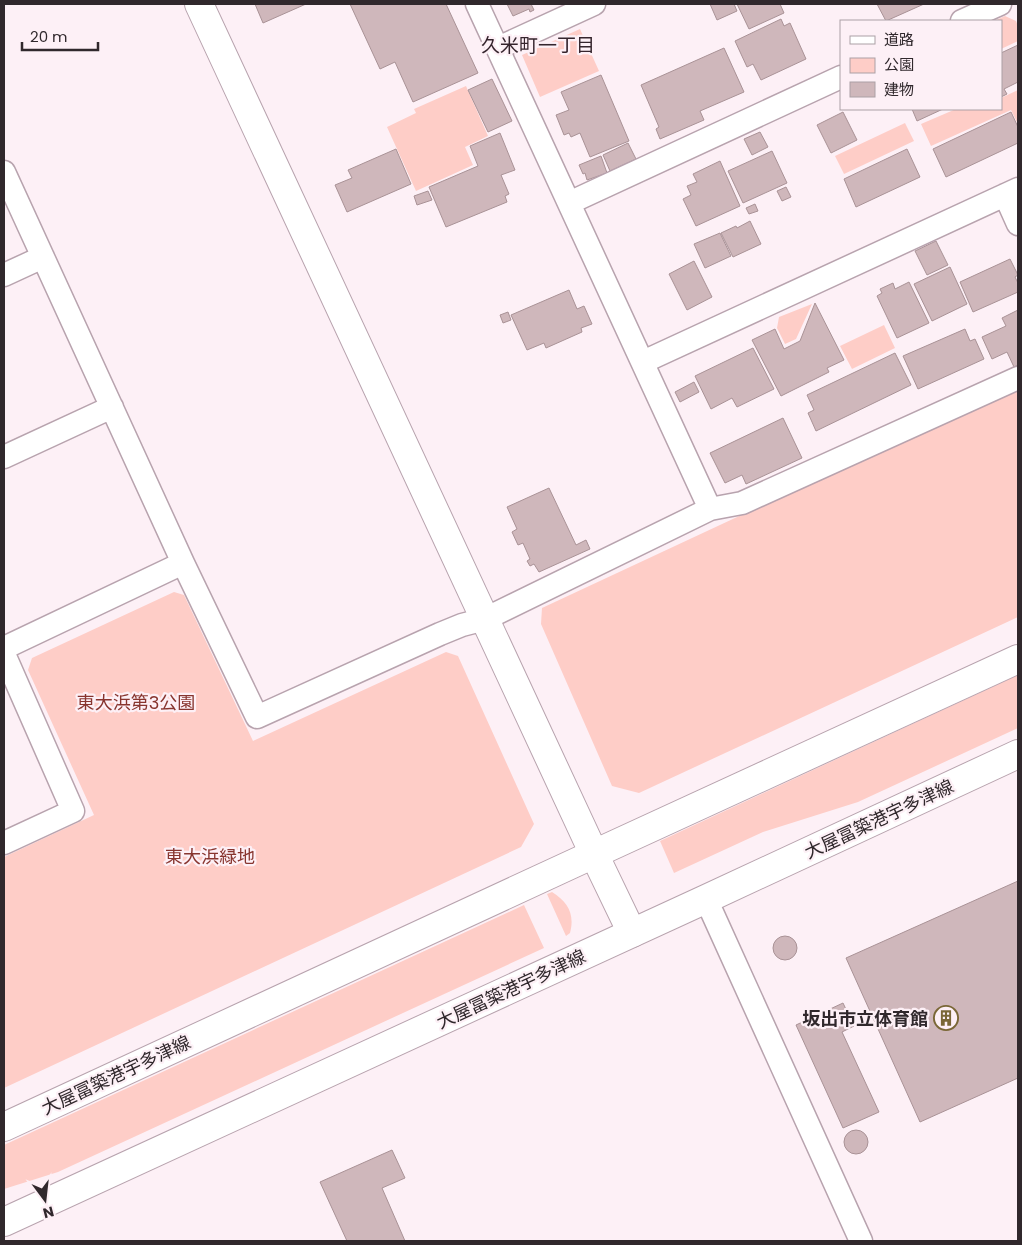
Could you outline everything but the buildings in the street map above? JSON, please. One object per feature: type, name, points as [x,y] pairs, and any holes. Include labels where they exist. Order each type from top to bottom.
[{"type":"main road","points":[[199,4],[632,933]]},
{"type":"main road","name":"大屋冨築港宇多津線","points":[[4,1127],[1018,659]]},
{"type":"main road","name":"大屋冨築港宇多津線","points":[[4,1222],[706,900],[1018,754]]},
{"type":"street","points":[[477,4],[710,509]]},
{"type":"street","points":[[498,48],[594,4]]},
{"type":"street","points":[[964,20],[1000,4]]},
{"type":"street","points":[[569,203],[840,77]]},
{"type":"street","points":[[4,172],[183,562],[257,717],[440,634],[462,625],[485,619],[710,509],[742,503],[1018,378]]},
{"type":"street","points":[[643,362],[1012,192],[1018,224]]},
{"type":"street","points":[[4,275],[43,257]]},
{"type":"street","points":[[4,457],[112,407]]},
{"type":"street","points":[[4,648],[183,562]]},
{"type":"street","points":[[4,654],[73,811],[4,843]]},
{"type":"street","points":[[706,900],[861,1241]]},
{"type":"green space","points":[[1005,16],[1016,21],[1018,41],[1002,49],[1002,20],[996,20]]},
{"type":"green space","points":[[580,29],[599,71],[540,97],[522,55]]},
{"type":"green space","points":[[466,86],[488,136],[465,147],[473,165],[416,191],[387,127],[416,113],[414,109]]},
{"type":"green space","points":[[1018,90],[1018,124],[1011,110],[931,146],[921,124],[954,110],[1002,110],[1002,98]]},
{"type":"green space","points":[[905,123],[914,141],[844,174],[835,156]]},
{"type":"green space","points":[[812,304],[796,339],[785,344],[777,328],[779,317]]},
{"type":"green space","points":[[884,325],[895,348],[852,369],[840,346]]},
{"type":"green space","points":[[1018,386],[1018,617],[639,793],[612,786],[541,624],[542,608]]},
{"type":"green space","name":"東大浜緑地","points":[[174,592],[184,595],[253,741],[446,652],[458,656],[534,824],[521,847],[4,1088],[4,857],[94,815],[28,670],[32,658]]},
{"type":"green space","points":[[1018,675],[1018,728],[858,802],[763,832],[674,873],[660,841]]},
{"type":"green space","points":[[552,892],[566,904],[571,914],[570,933],[566,936],[547,894]]},
{"type":"green space","points":[[524,905],[544,948],[58,1172],[4,1189],[4,1145]]},
{"type":"place","name":"坂出市立体育館","points":[[946,1018]]},
{"type":"district","name":"久米町一丁目","points":[[538,45]]},
{"type":"park label","name":"東大浜第3公園","points":[[136,702]]}]
